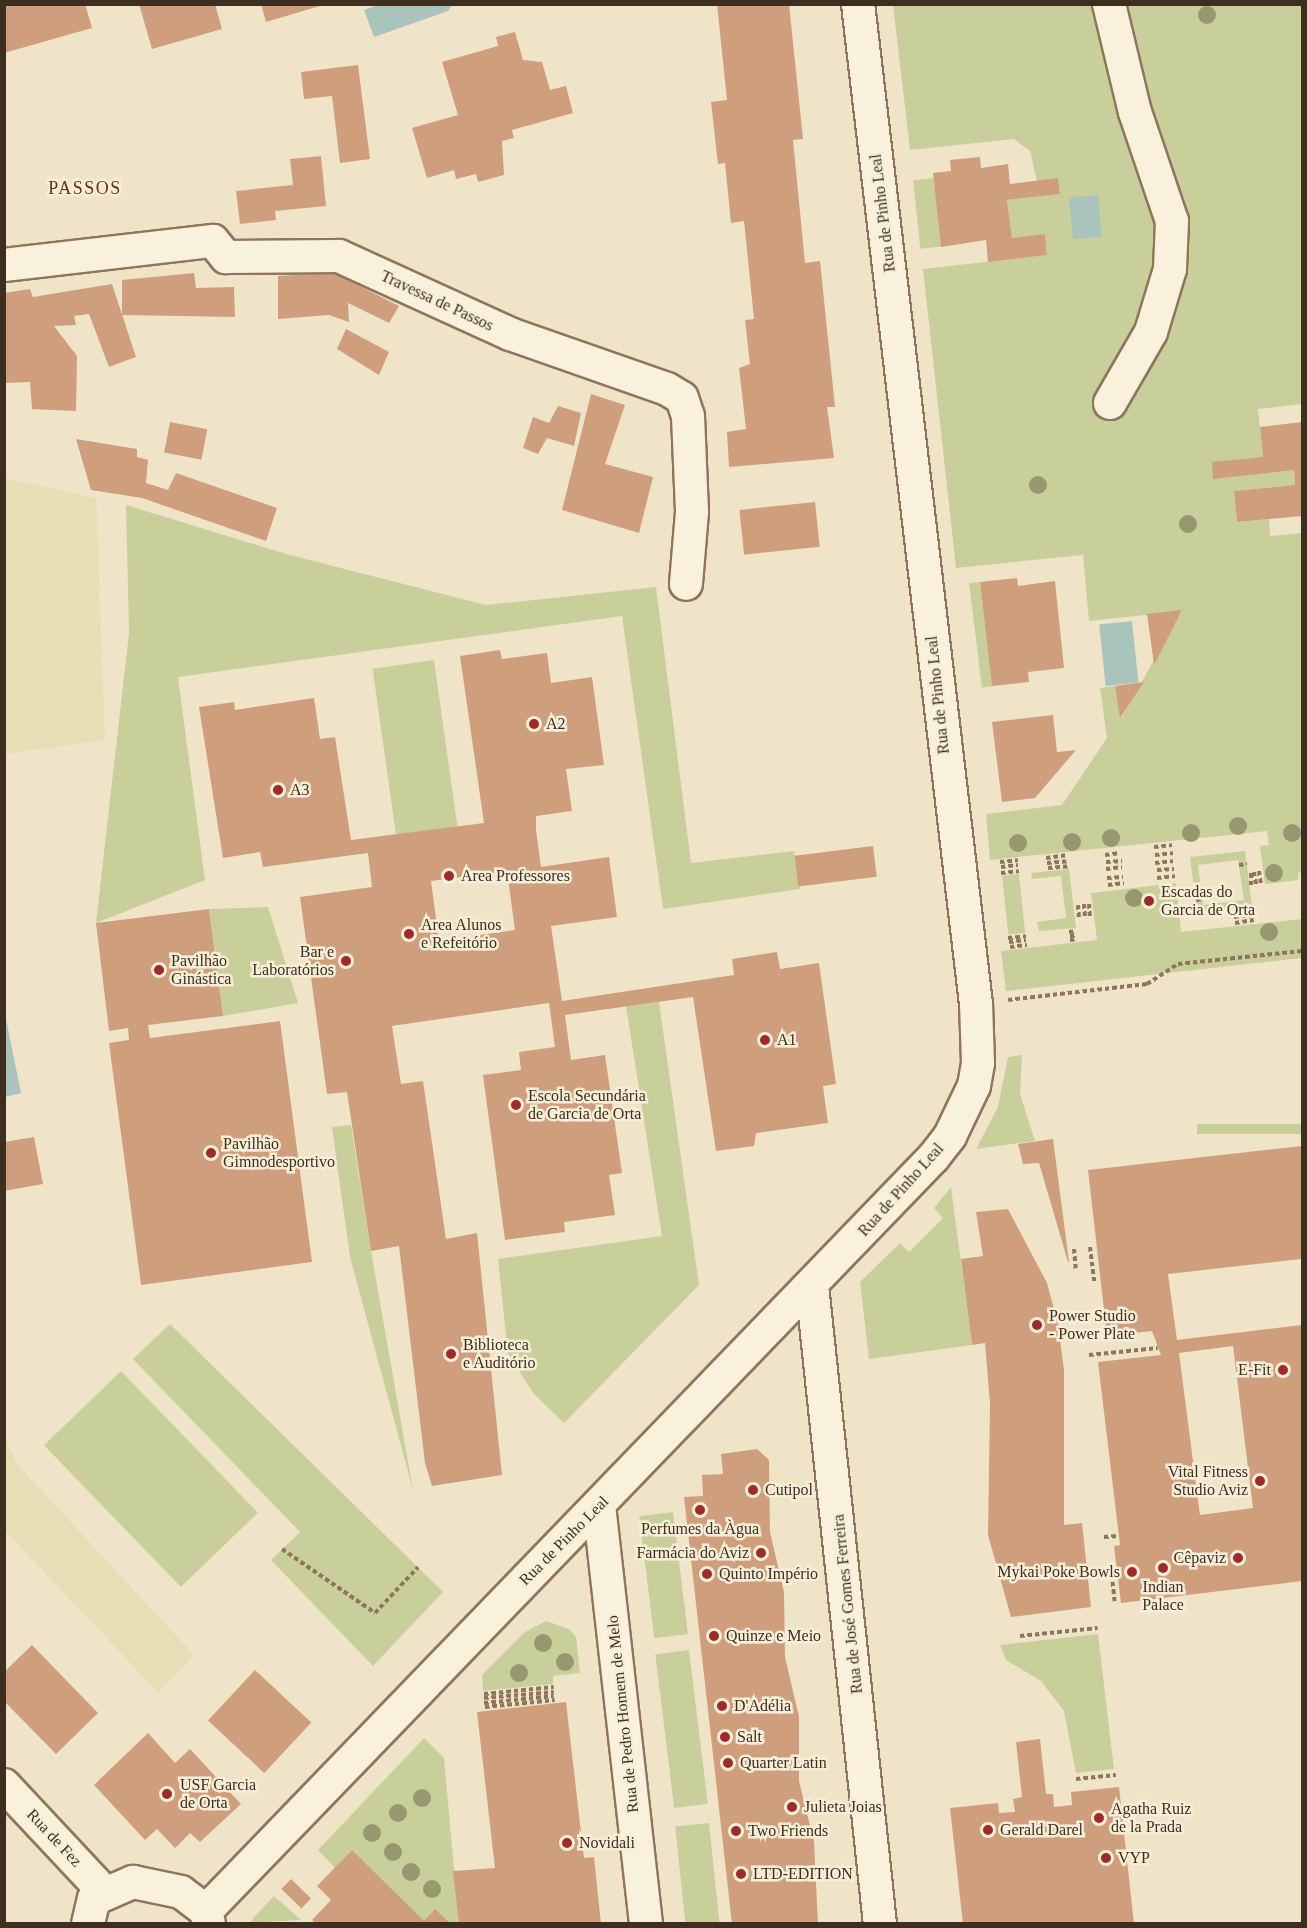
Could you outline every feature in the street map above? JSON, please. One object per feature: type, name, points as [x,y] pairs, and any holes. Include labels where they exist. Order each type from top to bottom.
[{"type":"street","name":"Rua de Pinho Leal","points":[[207,1917],[599,1504],[812,1286],[950,1136],[974,1086],[978,1055],[976,1004],[858,4]]},
{"type":"street","points":[[1109,4],[1135,112],[1172,221],[1170,269],[1151,332],[1110,403]]},
{"type":"street","name":"Travessa de Passos","points":[[4,265],[213,241],[226,257],[339,255],[510,334],[682,398],[688,416],[692,512],[686,584]]},
{"type":"street","name":"Rua de José Gomes Ferreira","points":[[812,1286],[880,1923]]},
{"type":"street","name":"Rua de Pedro Homem de Melo","points":[[599,1504],[646,1923]]},
{"type":"street","name":"Rua de Fez","points":[[4,1785],[104,1892]]},
{"type":"street","points":[[87,1923],[88,1911],[104,1892],[133,1882],[156,1884],[181,1892],[207,1917]]},
{"type":"path","points":[[1154,848],[1172,845]]},
{"type":"path","points":[[1105,855],[1120,853]]},
{"type":"path","points":[[1155,855],[1173,853]]},
{"type":"path","points":[[1068,855],[1047,863],[1069,863]]},
{"type":"path","points":[[1106,862],[1122,861]]},
{"type":"path","points":[[1155,863],[1173,861]]},
{"type":"path","points":[[1018,863],[1001,867],[1019,871]]},
{"type":"path","points":[[1239,865],[1246,864]]},
{"type":"path","points":[[1106,869],[1122,867]]},
{"type":"path","points":[[1157,870],[1174,869]]},
{"type":"path","points":[[1255,872],[1256,885]]},
{"type":"path","points":[[1157,878],[1175,876]]},
{"type":"path","points":[[1107,878],[1123,877]]},
{"type":"path","points":[[1108,885],[1124,883]]},
{"type":"path","points":[[1196,900],[1202,899]]},
{"type":"path","points":[[1086,904],[1088,917]]},
{"type":"path","points":[[1078,905],[1079,918]]},
{"type":"path","points":[[1252,912],[1235,917],[1254,920]]},
{"type":"path","points":[[1070,936],[1077,935],[1070,936]]},
{"type":"path","points":[[1009,942],[1026,940],[1009,942]]},
{"type":"path","points":[[976,1004],[1147,984],[1178,964],[1302,951]]},
{"type":"path","points":[[1090,1247],[1094,1282]]},
{"type":"path","points":[[1074,1250],[1076,1271]]},
{"type":"path","points":[[1089,1354],[1158,1348]]},
{"type":"path","points":[[1104,1538],[1118,1536]]},
{"type":"path","points":[[282,1549],[375,1613],[418,1567]]},
{"type":"path","points":[[1111,1567],[1115,1604]]},
{"type":"path","points":[[1020,1636],[1098,1628]]},
{"type":"path","points":[[554,1694],[484,1701],[554,1694]]},
{"type":"path","points":[[1076,1779],[1116,1775]]},
{"type":"shaded area","points":[[4,478],[96,498],[105,740],[5,754]]},
{"type":"shaded area","points":[[4,1434],[17,1464],[194,1655],[158,1692],[5,1531]]},
{"type":"green space","points":[[893,5],[1302,5],[1302,404],[1258,409],[1263,457],[1212,463],[1214,478],[1294,470],[1295,485],[1234,491],[1237,522],[1269,519],[1270,536],[1302,533],[1302,872],[1298,873],[1298,880],[1265,884],[1260,846],[1269,845],[1267,831],[990,860],[986,814],[1062,805],[1107,738],[1100,688],[1115,686],[1121,718],[1182,611],[1089,621],[1083,555],[956,568],[923,269],[1047,255],[1045,234],[1012,238],[1007,200],[1060,194],[1058,179],[1037,181],[1030,151],[1014,139],[910,150]]},
{"type":"green space","points":[[934,178],[941,247],[920,249],[913,180]]},
{"type":"green space","points":[[126,505],[286,554],[486,605],[656,587],[691,863],[794,851],[800,889],[663,909],[622,616],[178,677],[205,880],[96,923],[129,633]]},
{"type":"green space","points":[[980,582],[993,686],[982,688],[969,583]]},
{"type":"green space","points":[[434,660],[458,827],[396,836],[373,669]]},
{"type":"green space","points":[[1245,851],[1252,906],[1197,912],[1190,857]],"holes":[[[1238,860],[1244,900],[1203,905],[1198,865]]]},
{"type":"green space","points":[[1069,869],[1076,928],[1039,931],[1037,922],[1066,918],[1061,876],[1032,879],[1031,873]]},
{"type":"green space","points":[[1019,874],[1025,933],[1008,934],[1002,876]]},
{"type":"green space","points":[[1176,883],[1181,932],[1302,919],[1302,958],[1006,991],[1001,951],[1097,940],[1091,893]]},
{"type":"green space","points":[[268,907],[298,1003],[223,1016],[209,909]]},
{"type":"green space","points":[[659,1002],[699,1285],[564,1423],[534,1394],[508,1354],[498,1259],[662,1236],[626,1006]]},
{"type":"green space","points":[[1022,1055],[1020,1094],[1035,1141],[976,1149],[998,1107],[1008,1057]]},
{"type":"green space","points":[[1197,1124],[1302,1124],[1302,1134],[1197,1134]]},
{"type":"green space","points":[[351,1125],[413,1490],[350,1257],[332,1127]]},
{"type":"green space","points":[[951,1187],[972,1345],[869,1359],[860,1282],[900,1243],[909,1252],[943,1218],[934,1208]]},
{"type":"green space","points":[[170,1324],[443,1592],[373,1666],[271,1560],[300,1532],[133,1359]]},
{"type":"green space","points":[[121,1371],[258,1513],[181,1587],[44,1445]]},
{"type":"green space","points":[[673,1512],[688,1634],[654,1638],[639,1516]]},
{"type":"green space","points":[[546,1621],[569,1629],[576,1637],[580,1673],[553,1676],[553,1684],[483,1691],[482,1675],[525,1632]]},
{"type":"green space","points":[[1098,1634],[1114,1769],[1076,1773],[1064,1711],[1041,1681],[1006,1660],[1000,1645]]},
{"type":"green space","points":[[689,1650],[708,1804],[674,1808],[655,1654]]},
{"type":"green space","points":[[424,1738],[444,1758],[459,1923],[422,1923],[352,1850],[335,1868],[318,1850]]},
{"type":"green space","points":[[709,1823],[720,1923],[685,1924],[675,1827]]},
{"type":"green space","points":[[274,1896],[301,1920],[250,1923],[254,1917]]},
{"type":"water","points":[[380,4],[452,5],[448,11],[374,37],[364,10]]},
{"type":"water","points":[[1098,195],[1102,237],[1073,239],[1069,198]]},
{"type":"water","points":[[1132,621],[1138,683],[1106,686],[1099,624]]},
{"type":"water","points":[[4,1014],[21,1093],[5,1097]]},
{"type":"building","points":[[4,4],[85,4],[92,28],[4,53]]},
{"type":"building","points":[[139,4],[215,4],[222,29],[152,49]]},
{"type":"building","points":[[261,4],[323,4],[323,5],[266,22]]},
{"type":"building","points":[[717,4],[789,4],[803,139],[793,140],[805,263],[820,261],[835,407],[827,407],[834,458],[729,467],[727,432],[746,429],[739,368],[750,364],[745,320],[754,319],[744,221],[731,223],[725,163],[718,164],[711,102],[727,100]]},
{"type":"building","points":[[515,32],[523,60],[542,62],[550,90],[566,86],[573,113],[512,130],[514,138],[502,141],[504,175],[478,182],[476,174],[456,179],[454,170],[427,178],[412,128],[458,115],[442,62],[498,46],[496,37]]},
{"type":"building","points":[[358,65],[370,159],[340,163],[332,96],[304,99],[301,72]]},
{"type":"building","points":[[321,156],[326,206],[275,211],[276,220],[240,224],[236,191],[293,185],[290,159]]},
{"type":"building","points":[[980,157],[981,168],[1008,164],[1010,184],[1058,178],[1060,194],[1007,200],[1012,238],[1045,234],[1047,255],[988,262],[986,240],[941,247],[933,173],[951,171],[950,160]]},
{"type":"building","points":[[194,273],[196,288],[234,287],[235,317],[122,315],[122,280]]},
{"type":"building","points":[[334,273],[399,306],[389,323],[348,303],[349,322],[329,315],[278,319],[278,276]]},
{"type":"building","points":[[112,284],[136,357],[109,367],[89,314],[74,316],[76,325],[54,326],[77,356],[76,411],[32,409],[30,382],[4,383],[4,293],[30,289],[33,297]]},
{"type":"building","points":[[346,329],[389,352],[379,375],[337,349]]},
{"type":"building","points":[[591,394],[625,405],[605,464],[653,477],[639,533],[562,510]]},
{"type":"building","points":[[558,406],[581,413],[574,446],[547,438],[538,454],[523,448],[533,417],[549,423]]},
{"type":"building","points":[[170,422],[207,429],[201,460],[164,452]]},
{"type":"building","points":[[1302,422],[1302,516],[1237,522],[1234,491],[1295,485],[1294,470],[1213,479],[1212,462],[1263,457],[1260,427]]},
{"type":"building","points":[[76,439],[137,449],[137,457],[148,460],[146,483],[168,490],[176,473],[277,508],[266,541],[142,498],[91,490]]},
{"type":"building","points":[[815,502],[820,547],[744,555],[739,510]]},
{"type":"building","points":[[1017,578],[1018,586],[1055,581],[1064,668],[1028,672],[1029,682],[992,686],[980,582]]},
{"type":"building","points":[[1182,610],[1154,665],[1147,614]]},
{"type":"building","points":[[500,650],[502,659],[547,653],[551,683],[592,677],[604,765],[566,769],[572,811],[536,816],[536,830],[541,867],[609,857],[617,917],[551,926],[562,1001],[734,975],[732,959],[777,952],[780,969],[819,963],[836,1084],[823,1086],[828,1123],[756,1133],[754,1146],[716,1151],[693,997],[565,1015],[571,1060],[605,1055],[622,1173],[609,1175],[615,1215],[564,1222],[565,1232],[505,1240],[483,1075],[521,1070],[519,1052],[555,1047],[549,1003],[392,1026],[401,1084],[423,1081],[446,1239],[477,1233],[502,1475],[432,1486],[425,1463],[399,1246],[371,1251],[347,1092],[327,1094],[300,897],[372,887],[368,853],[263,867],[260,852],[223,858],[199,707],[234,702],[235,710],[314,698],[320,739],[335,737],[351,840],[484,823],[460,656]],"holes":[[[507,871],[515,930],[439,941],[431,881]]]},
{"type":"building","points":[[1144,682],[1120,718],[1115,686]]},
{"type":"building","points":[[1053,715],[1057,752],[1076,750],[1035,798],[1002,802],[992,722]]},
{"type":"building","points":[[873,846],[877,877],[798,886],[795,856]]},
{"type":"building","name":"Pavilhão Gimnodesportivo","points":[[209,909],[223,1016],[148,1025],[150,1038],[280,1021],[312,1262],[141,1285],[109,1043],[129,1040],[128,1028],[109,1031],[96,923]]},
{"type":"building","points":[[34,1137],[43,1184],[4,1191],[4,1142]]},
{"type":"building","points":[[1053,1139],[1069,1262],[1039,1163],[1023,1164],[1018,1144]]},
{"type":"building","points":[[1302,1146],[1302,1259],[1168,1274],[1177,1340],[1302,1325],[1302,1581],[1121,1603],[1114,1546],[1120,1545],[1098,1362],[1161,1355],[1152,1331],[1107,1336],[1088,1170]],"holes":[[[1233,1346],[1253,1508],[1200,1515],[1179,1353]]]},
{"type":"building","points":[[1008,1209],[1047,1283],[1058,1324],[1064,1370],[1064,1525],[1082,1523],[1091,1607],[1011,1617],[988,1535],[990,1404],[985,1343],[972,1345],[961,1259],[983,1256],[976,1212]]},
{"type":"building","points":[[757,1449],[769,1460],[770,1532],[784,1592],[785,1657],[799,1717],[799,1781],[814,1842],[818,1924],[732,1924],[684,1497],[703,1496],[702,1475],[723,1474],[721,1454]]},
{"type":"building","points":[[32,1645],[98,1713],[56,1754],[4,1701],[4,1672]]},
{"type":"building","points":[[255,1670],[311,1723],[264,1773],[208,1720]]},
{"type":"building","points":[[566,1702],[584,1858],[594,1857],[601,1924],[459,1924],[453,1871],[495,1868],[477,1712]]},
{"type":"building","name":"USF Garcia de Orta","points":[[148,1733],[175,1763],[190,1749],[241,1804],[200,1842],[190,1833],[175,1848],[157,1829],[145,1840],[94,1785]]},
{"type":"building","points":[[1040,1739],[1046,1794],[1053,1794],[1054,1807],[1072,1805],[1071,1792],[1119,1787],[1134,1924],[963,1924],[950,1808],[998,1803],[999,1813],[1015,1812],[1013,1799],[1022,1797],[1016,1742]]},
{"type":"building","points":[[352,1850],[424,1921],[435,1909],[451,1924],[316,1924],[312,1920],[331,1900],[317,1886]]},
{"type":"building","points":[[291,1879],[311,1898],[301,1909],[281,1889]]},
{"type":"place","name":"A2","points":[[534,724]]},
{"type":"place","name":"A3","points":[[278,790]]},
{"type":"place","name":"Area Professores","points":[[449,876]]},
{"type":"place","name":"Escadas do Garcia de Orta","points":[[1149,901]]},
{"type":"place","name":"Area Alunos e Refeitório","points":[[409,934]]},
{"type":"place","name":"Bar e Laboratórios","points":[[346,961]]},
{"type":"place","name":"Pavilhão Ginástica","points":[[159,970]]},
{"type":"place","name":"A1","points":[[765,1040]]},
{"type":"place","name":"Escola Secundária de Garcia de Orta","points":[[516,1105]]},
{"type":"place","name":"Pavilhão Gimnodesportivo","points":[[211,1153]]},
{"type":"place","name":"Power Studio - Power Plate","points":[[1037,1325]]},
{"type":"place","name":"Biblioteca e Auditório","points":[[451,1354]]},
{"type":"place","name":"E-Fit","points":[[1283,1370]]},
{"type":"place","name":"Vital Fitness Studio Aviz","points":[[1260,1481]]},
{"type":"place","name":"Cutipol","points":[[753,1490]]},
{"type":"place","name":"Perfumes da Àgua","points":[[700,1510]]},
{"type":"place","name":"Farmácia do Aviz","points":[[761,1553]]},
{"type":"place","name":"Cêpaviz","points":[[1238,1558]]},
{"type":"place","name":"Indian Palace","points":[[1163,1568]]},
{"type":"place","name":"Mykai Poke Bowls","points":[[1132,1572]]},
{"type":"place","name":"Quinto Império","points":[[707,1574]]},
{"type":"place","name":"Quinze e Meio","points":[[714,1636]]},
{"type":"place","name":"D'Adélia","points":[[722,1706]]},
{"type":"place","name":"Salt","points":[[725,1737]]},
{"type":"place","name":"Quarter Latin","points":[[728,1763]]},
{"type":"place","name":"USF Garcia de Orta","points":[[167,1794]]},
{"type":"place","name":"Julieta Joias","points":[[792,1807]]},
{"type":"place","name":"Agatha Ruiz de la Prada","points":[[1099,1818]]},
{"type":"place","name":"Gerald Darel","points":[[988,1830]]},
{"type":"place","name":"Two Friends","points":[[736,1831]]},
{"type":"place","name":"Novidali","points":[[567,1843]]},
{"type":"place","name":"VYP","points":[[1106,1858]]},
{"type":"place","name":"LTD-EDITION","points":[[741,1874]]},
{"type":"district","name":"PASSOS","points":[[85,188]]}]
